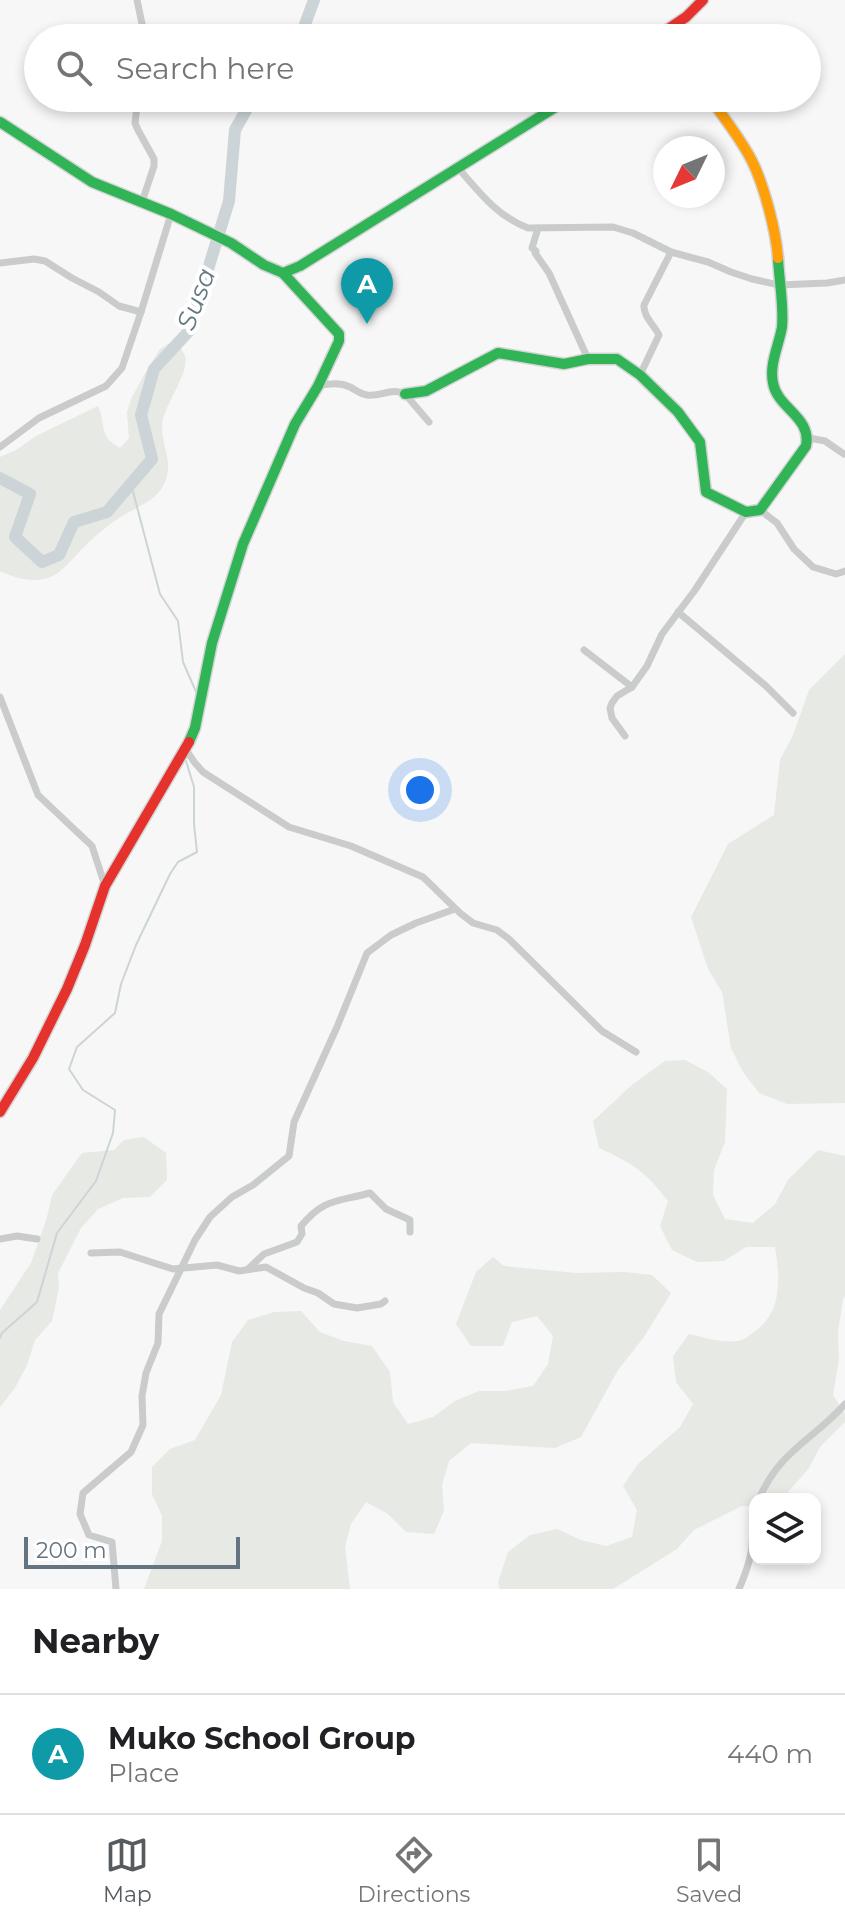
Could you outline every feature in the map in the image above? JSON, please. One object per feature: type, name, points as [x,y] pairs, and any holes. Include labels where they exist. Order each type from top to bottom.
[{"type":"street","points":[[137,0],[142,24]]},
{"type":"street","points":[[679,24],[693,14],[703,0]]},
{"type":"street","points":[[136,112],[135,123],[154,159],[142,202]]},
{"type":"street","points":[[283,273],[300,266],[548,112]]},
{"type":"street","points":[[719,112],[752,160],[760,180],[775,235],[782,329],[775,359],[774,386],[777,395],[807,430],[809,438],[760,510]]},
{"type":"street","points":[[0,122],[83,177],[171,214],[283,273],[340,336],[318,386],[295,424],[243,544],[212,643],[198,719],[184,754],[105,886],[67,989],[33,1058],[0,1112]]},
{"type":"street","points":[[459,169],[496,210],[528,228],[613,227],[633,233],[671,252],[779,285],[845,280]]},
{"type":"street","points":[[0,447],[32,423],[106,386],[122,368],[171,214]]},
{"type":"street","points":[[538,228],[532,248],[549,273],[588,359]]},
{"type":"street","points":[[640,375],[659,335],[643,309],[644,305],[671,252]]},
{"type":"street","points":[[0,263],[34,259],[45,261],[119,306],[141,312]]},
{"type":"street","points":[[318,386],[339,383],[371,396],[394,390],[405,394],[426,391],[498,353],[564,364],[588,359],[621,360],[681,415],[701,444],[706,492],[746,512],[760,510],[779,524],[794,549],[813,567],[836,574],[845,571]]},
{"type":"street","points":[[405,394],[429,422]]},
{"type":"street","points":[[809,438],[825,441],[844,454]]},
{"type":"street","points":[[625,736],[614,723],[610,708],[617,696],[632,687],[653,656],[662,634],[746,512]]},
{"type":"street","points":[[678,612],[766,686],[793,713]]},
{"type":"street","points":[[584,650],[632,687]]},
{"type":"street","points":[[0,697],[38,795],[92,846],[105,886]]},
{"type":"street","points":[[184,754],[203,772],[271,816],[303,832],[351,846],[423,877],[473,923],[497,930],[509,939],[602,1031],[636,1052]]},
{"type":"street","points":[[116,1589],[112,1542],[89,1535],[80,1514],[83,1493],[131,1452],[143,1425],[142,1396],[146,1373],[158,1343],[159,1314],[179,1269],[210,1217],[289,1156],[294,1122],[367,953],[391,935],[455,909]]},
{"type":"street","points":[[246,1270],[264,1254],[297,1242],[302,1234],[301,1226],[310,1215],[324,1204],[334,1201],[370,1193],[386,1209],[410,1220],[410,1232]]},
{"type":"street","points":[[0,1239],[17,1236],[37,1239]]},
{"type":"street","points":[[91,1253],[120,1252],[179,1269],[217,1265],[239,1271],[266,1267],[334,1304],[357,1308],[385,1301]]},
{"type":"street","points":[[762,1493],[778,1466],[793,1449],[845,1404]]},
{"type":"street","points":[[739,1589],[749,1560]]},
{"type":"shaded area","points":[[175,340],[185,356],[185,363],[184,372],[163,418],[168,469],[160,491],[151,500],[103,529],[53,576],[29,580],[0,571],[0,457],[98,406],[105,434],[120,448],[129,438],[127,412],[131,399],[160,349]]},
{"type":"shaded area","points":[[845,654],[845,1103],[787,1104],[759,1093],[743,1072],[731,1048],[722,992],[708,969],[691,917],[728,844],[774,815],[780,760],[793,735],[809,690]]},
{"type":"shaded area","points":[[685,1060],[708,1072],[727,1089],[725,1142],[714,1170],[713,1195],[725,1219],[753,1223],[775,1204],[788,1180],[818,1150],[845,1156],[845,1297],[838,1332],[839,1359],[833,1395],[845,1414],[845,1422],[820,1447],[809,1468],[787,1493],[749,1493],[749,1507],[742,1506],[694,1530],[677,1549],[613,1589],[500,1589],[498,1582],[508,1552],[530,1535],[557,1529],[581,1540],[606,1546],[632,1537],[637,1510],[623,1486],[638,1464],[680,1427],[693,1404],[676,1382],[673,1356],[689,1334],[714,1340],[744,1339],[763,1324],[775,1304],[778,1270],[775,1247],[746,1247],[724,1261],[697,1262],[672,1250],[660,1226],[668,1201],[637,1169],[599,1148],[593,1121],[633,1084],[665,1061]]},
{"type":"shaded area","points":[[144,1137],[166,1153],[167,1180],[150,1197],[123,1198],[98,1209],[81,1228],[58,1273],[59,1287],[52,1321],[35,1340],[15,1388],[0,1407],[0,1310],[31,1263],[52,1195],[82,1153],[114,1150],[124,1140]]},
{"type":"shaded area","points":[[493,1257],[504,1266],[576,1273],[652,1275],[671,1293],[644,1337],[618,1370],[581,1437],[555,1448],[471,1443],[449,1461],[442,1485],[444,1511],[434,1534],[406,1532],[388,1514],[366,1502],[351,1524],[345,1547],[350,1589],[144,1589],[162,1541],[162,1516],[152,1494],[152,1467],[170,1449],[195,1440],[221,1395],[232,1342],[248,1320],[274,1312],[301,1311],[320,1332],[344,1341],[372,1346],[390,1372],[393,1402],[408,1424],[433,1417],[455,1401],[479,1391],[533,1386],[548,1364],[553,1336],[537,1316],[512,1322],[503,1346],[471,1346],[456,1324],[476,1272]]},
{"type":"waterway","name":"Susa","points":[[305,24],[314,0]]},
{"type":"waterway","name":"Susa","points":[[0,478],[30,494],[15,537],[42,562],[59,555],[74,522],[107,512],[152,459],[141,415],[154,369],[189,331],[229,201],[235,130],[245,112]]},
{"type":"waterway","points":[[131,484],[160,594],[178,621],[183,662],[197,694]]},
{"type":"waterway","points":[[0,1338],[37,1302],[57,1233],[96,1181],[113,1133],[115,1110],[83,1090],[69,1069],[77,1047],[115,1013],[121,984],[136,945],[170,874],[178,862],[197,852],[194,787],[186,761]]},
{"type":"traffic: fast","points":[[0,122],[92,182],[171,214],[283,273],[300,266],[548,112]]},
{"type":"traffic: fast","points":[[405,394],[426,391],[498,353],[564,364],[588,359],[617,359],[640,375],[678,412],[700,442],[706,492],[746,512],[760,510],[806,446],[804,427],[776,392],[773,383],[773,362],[782,319],[778,258]]},
{"type":"traffic: fast","points":[[189,742],[195,728],[212,643],[243,544],[295,424],[318,386],[339,341],[339,334],[283,273]]},
{"type":"traffic: slow","points":[[720,112],[743,145],[756,171],[769,208],[778,258]]},
{"type":"traffic: jam","points":[[676,24],[703,0]]},
{"type":"traffic: jam","points":[[0,1112],[33,1058],[67,989],[105,886],[189,742]]},
{"type":"place","name":"Muko School Group","points":[[367,324]]}]
